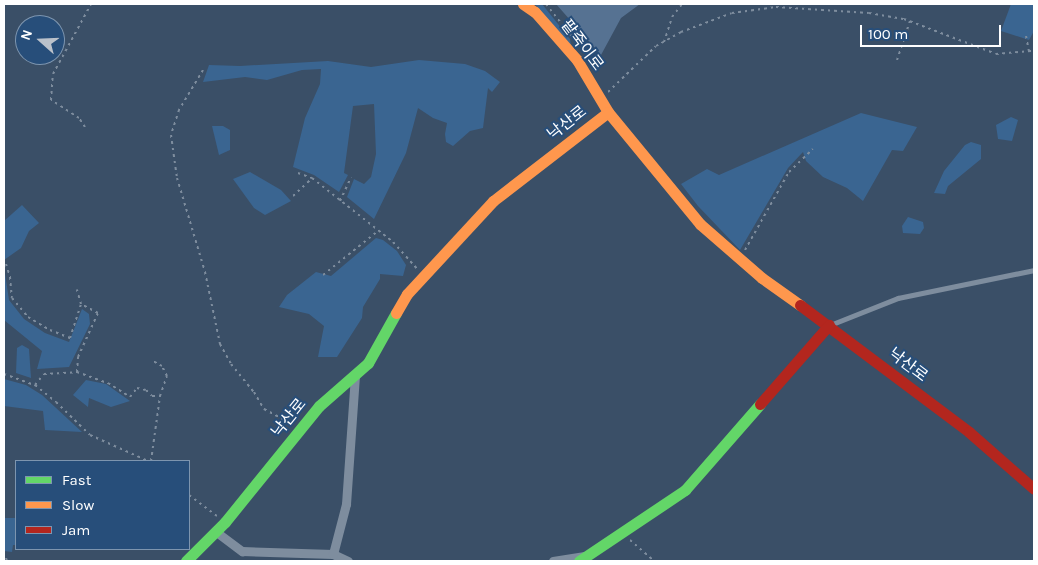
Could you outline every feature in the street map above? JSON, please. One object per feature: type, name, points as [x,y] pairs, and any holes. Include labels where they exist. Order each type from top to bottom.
[{"type":"street","name":"팥죽이로","points":[[523,4],[535,12],[577,60],[608,112]]},
{"type":"street","name":"낙산로","points":[[186,561],[225,522],[319,406],[368,364],[407,294],[493,201],[608,112],[700,224],[762,278],[829,325],[969,432],[1034,489]]},
{"type":"street","points":[[553,561],[583,558],[685,490],[829,325]]},
{"type":"street","points":[[333,554],[346,504],[355,375]]},
{"type":"street","points":[[215,531],[242,551],[333,554],[348,561]]},
{"type":"lane","points":[[829,325],[898,298],[1034,270]]},
{"type":"path","points":[[85,127],[79,118],[51,100],[53,74],[91,4]]},
{"type":"path","points":[[664,42],[672,17],[682,4]]},
{"type":"path","points":[[606,94],[656,46],[681,32],[732,13],[776,6],[869,13],[910,21],[996,54],[1034,51]]},
{"type":"path","points":[[896,60],[910,21]]},
{"type":"path","points":[[1026,36],[1029,52]]},
{"type":"path","points":[[202,70],[179,110],[171,135],[177,178],[205,272],[220,344],[231,364],[254,392],[264,409],[301,428]]},
{"type":"path","points":[[740,258],[789,172],[813,149]]},
{"type":"path","points":[[298,173],[312,178],[393,242],[423,276]]},
{"type":"path","points":[[340,201],[352,177]]},
{"type":"path","points":[[293,196],[312,178]]},
{"type":"path","points":[[323,275],[378,231]]},
{"type":"path","points":[[6,264],[10,277],[12,298],[28,317],[50,330],[70,338],[81,304],[77,290]]},
{"type":"path","points":[[77,372],[78,357],[98,314],[81,304]]},
{"type":"path","points":[[149,460],[160,396],[166,376],[162,366],[153,361]]},
{"type":"path","points":[[35,385],[44,374],[77,372],[92,376],[130,397],[137,388],[146,390],[152,396],[160,396]]},
{"type":"path","points":[[4,374],[35,385],[56,402],[90,435],[147,460]]},
{"type":"path","points":[[190,496],[225,522]]},
{"type":"path","points":[[621,532],[654,561]]},
{"type":"shaded area","points":[[535,4],[542,4],[570,39],[571,46]]},
{"type":"shaded area","points":[[556,4],[640,4],[621,18],[601,55]]},
{"type":"shaded area","points":[[1011,4],[1034,4],[1034,31],[1029,40],[1001,31]]},
{"type":"shaded area","points":[[419,60],[465,64],[485,71],[500,82],[492,92],[488,88],[483,128],[470,131],[453,146],[446,142],[447,123],[433,118],[418,108],[406,153],[374,219],[347,197],[354,179],[364,184],[371,177],[376,154],[374,104],[353,106],[344,173],[348,175],[339,192],[314,175],[293,167],[305,118],[320,84],[321,69],[302,70],[267,80],[245,77],[203,82],[209,65],[240,66],[328,61],[371,67]]},
{"type":"shaded area","points":[[861,113],[917,127],[903,151],[892,150],[863,201],[847,188],[823,177],[806,161],[803,152],[788,168],[740,250],[698,206],[681,184],[707,169],[719,175]]},
{"type":"shaded area","points":[[1011,117],[1018,120],[1012,141],[998,139],[996,125]]},
{"type":"shaded area","points":[[212,126],[223,126],[230,130],[230,150],[219,155]]},
{"type":"shaded area","points":[[971,142],[981,145],[981,159],[948,186],[945,194],[934,193],[944,171],[965,145]]},
{"type":"shaded area","points":[[250,172],[281,190],[291,201],[265,215],[254,208],[233,179]]},
{"type":"shaded area","points":[[22,205],[39,223],[29,231],[21,248],[4,260],[4,221]]},
{"type":"shaded area","points":[[908,217],[923,222],[924,228],[920,234],[903,233],[902,226]]},
{"type":"shaded area","points":[[376,238],[383,240],[397,251],[406,265],[403,276],[380,274],[380,279],[363,307],[362,318],[337,357],[318,357],[324,326],[309,314],[279,307],[287,295],[316,272],[331,276]]},
{"type":"shaded area","points":[[4,267],[9,300],[24,319],[45,333],[69,342],[82,309],[89,314],[90,324],[69,367],[37,369],[42,351],[4,320]]},
{"type":"shaded area","points":[[22,345],[29,349],[31,378],[16,373],[17,348]]},
{"type":"shaded area","points":[[4,379],[26,385],[42,395],[82,432],[45,430],[43,411],[4,406]]},
{"type":"shaded area","points":[[86,380],[106,384],[130,401],[111,407],[89,398],[88,407],[73,395]]},
{"type":"shaded area","points":[[4,518],[15,518],[15,545],[13,545],[12,552],[4,551]]},
{"type":"traffic: fast","points":[[186,561],[225,522],[319,406],[368,363],[396,313]]},
{"type":"traffic: fast","points":[[579,561],[685,490],[760,404]]},
{"type":"traffic: slow","points":[[523,4],[535,12],[577,60],[608,112],[700,224],[762,278],[800,305]]},
{"type":"traffic: slow","points":[[396,313],[407,294],[493,201],[608,112]]},
{"type":"traffic: jam","points":[[800,305],[969,432],[1034,489]]},
{"type":"traffic: jam","points":[[760,404],[829,325]]}]
